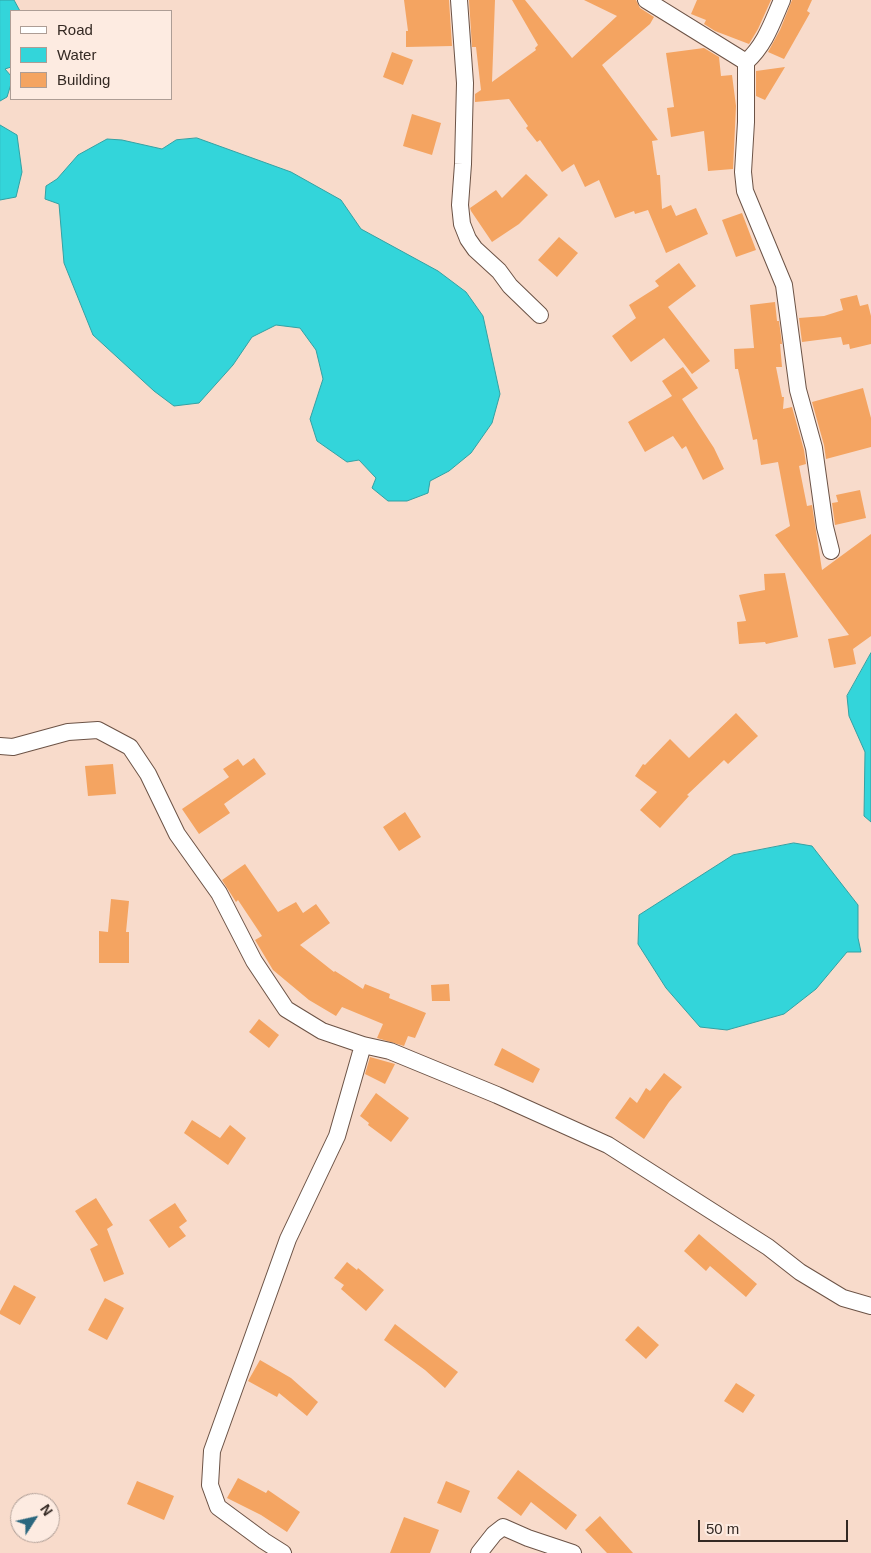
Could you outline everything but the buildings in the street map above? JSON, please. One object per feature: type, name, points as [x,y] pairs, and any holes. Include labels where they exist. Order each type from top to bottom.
[{"type":"street","points":[[459,0],[464,83],[463,164],[460,205],[462,224],[468,239],[475,249],[499,270],[510,286],[540,316]]},
{"type":"street","points":[[646,0],[746,62]]},
{"type":"street","points":[[746,62],[757,53],[768,34],[782,0]]},
{"type":"street","points":[[746,62],[746,122],[743,172],[745,191],[784,285],[798,390],[814,448],[831,551]]},
{"type":"street","points":[[0,746],[13,747],[68,732],[98,730],[130,747],[148,774],[178,834],[219,893],[254,961],[286,1009],[322,1031],[362,1045],[390,1050],[608,1145],[768,1247],[800,1272],[843,1298],[871,1306]]},
{"type":"street","points":[[283,1553],[218,1507],[210,1486],[212,1451],[288,1239],[336,1136],[362,1045]]},
{"type":"street","points":[[480,1553],[494,1534],[503,1527],[528,1538],[573,1553]]},
{"type":"water","points":[[0,0],[14,0],[19,10],[10,10],[10,67],[5,69],[10,75],[10,87],[7,97],[0,101]]},
{"type":"water","points":[[0,125],[17,135],[22,172],[16,197],[0,200]]},
{"type":"water","points":[[197,138],[291,172],[341,200],[361,229],[438,271],[466,292],[483,316],[500,394],[492,423],[471,453],[449,471],[430,481],[428,493],[407,501],[388,501],[372,488],[376,478],[359,460],[347,462],[317,441],[310,419],[323,379],[316,350],[300,328],[276,325],[252,337],[233,365],[199,403],[174,406],[154,391],[93,335],[64,263],[59,204],[45,199],[46,186],[57,179],[78,155],[107,139],[122,140],[162,149],[176,140]]},
{"type":"water","points":[[871,653],[871,822],[864,816],[865,752],[849,716],[847,696]]},
{"type":"water","points":[[794,843],[812,846],[858,905],[858,938],[861,952],[847,952],[816,989],[784,1014],[727,1030],[700,1027],[666,988],[638,944],[639,915],[733,855]]}]
